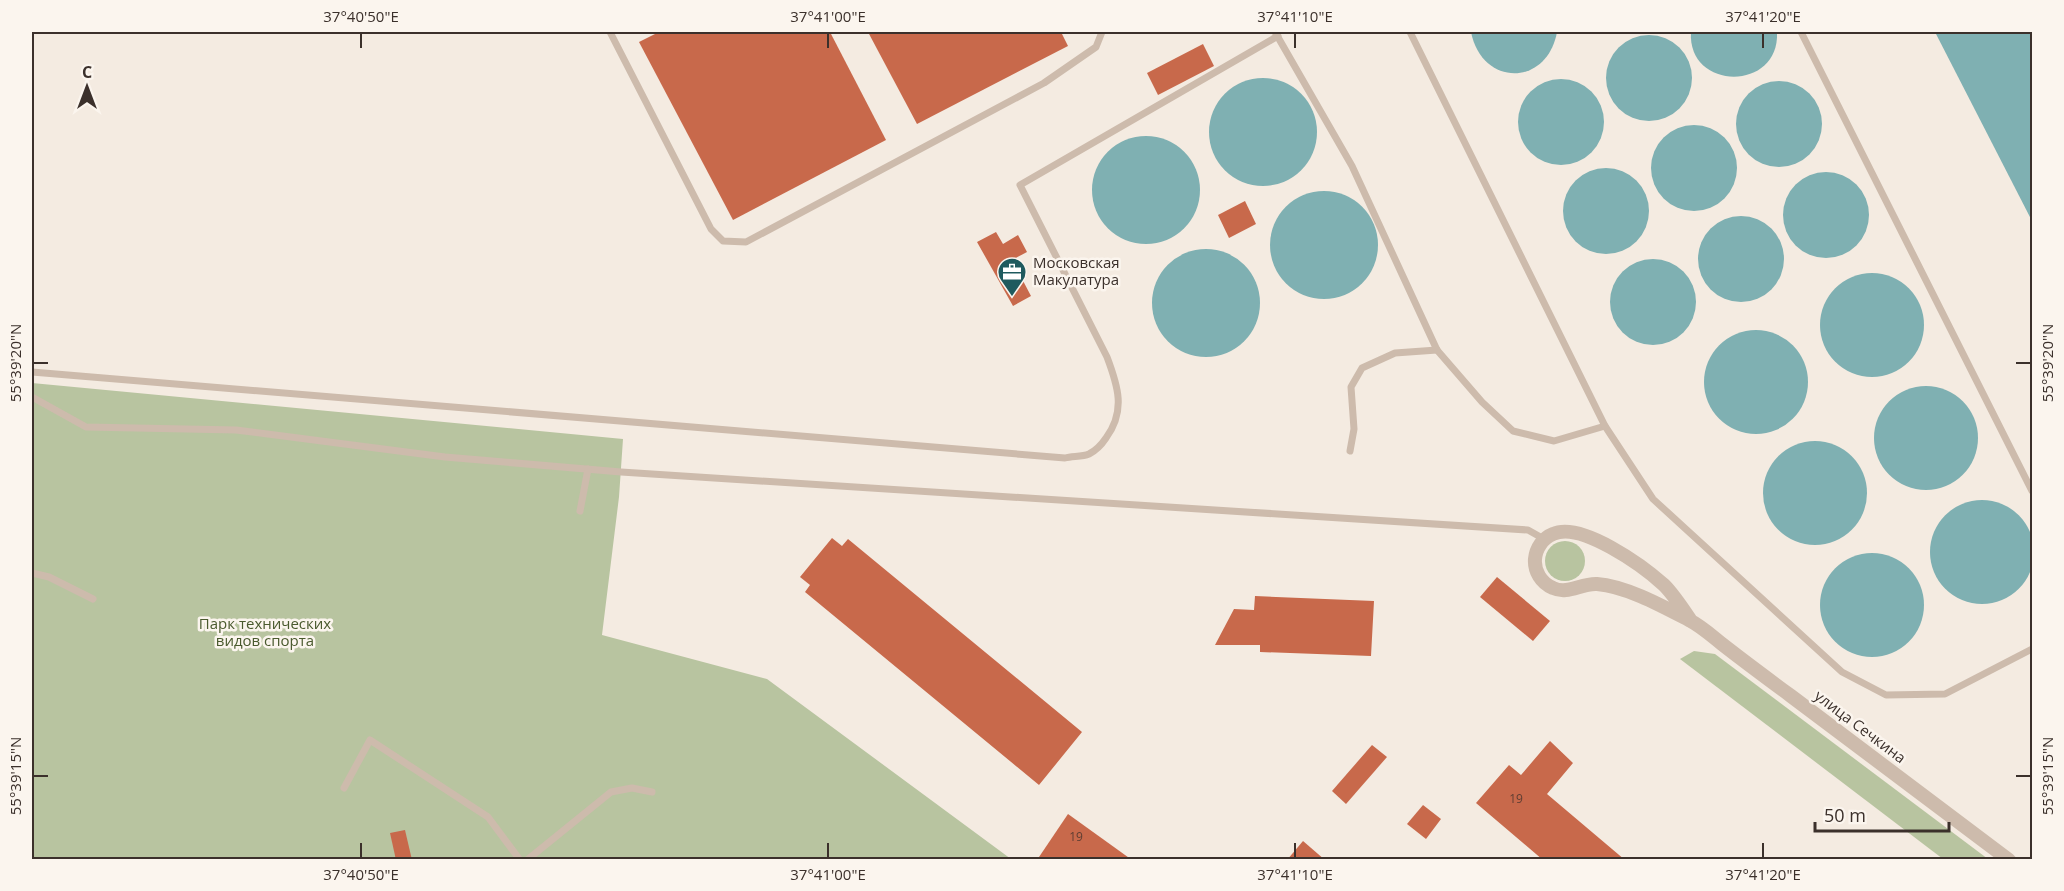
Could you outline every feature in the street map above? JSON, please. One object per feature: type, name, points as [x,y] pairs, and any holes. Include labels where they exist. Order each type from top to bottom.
[{"type":"street","name":"улица Сечкина","points":[[1691,621],[1666,586],[1633,559],[1580,533],[1561,531],[1544,539],[1535,556],[1538,575],[1544,583],[1553,588],[1562,591],[1572,590],[1581,585],[1597,584],[1624,590],[1691,621],[2009,860]]},
{"type":"lane","points":[[610,32],[711,229],[723,241],[746,242],[1044,83],[1096,47],[1102,32]]},
{"type":"lane","points":[[1410,32],[1605,426],[1653,499],[1842,672],[1886,696],[1945,694],[2032,649]]},
{"type":"lane","points":[[1801,32],[2032,491]]},
{"type":"lane","points":[[32,372],[1065,458],[1089,454],[1102,443],[1114,427],[1119,408],[1117,383],[1107,357],[1020,185],[1277,34],[1352,166],[1437,350],[1482,402],[1513,431],[1554,441],[1605,426]]},
{"type":"lane","points":[[1350,451],[1354,429],[1351,387],[1362,368],[1395,353],[1437,350]]},
{"type":"lane","points":[[32,397],[86,427],[236,430],[446,457],[588,470],[1528,530],[1544,539]]},
{"type":"lane","points":[[580,511],[588,470]]},
{"type":"lane","points":[[32,573],[49,577],[93,598]]},
{"type":"lane","points":[[344,788],[370,740],[488,817],[520,860]]},
{"type":"lane","points":[[527,860],[611,792],[632,788],[652,792]]},
{"type":"green space","name":"Парк технических видов спорта","points":[[32,383],[623,439],[619,497],[602,635],[767,679],[1011,859],[32,859]]},
{"type":"green space","points":[[1565,541],[1579,547],[1585,561],[1579,575],[1565,581],[1551,575],[1545,561],[1551,547]]},
{"type":"green space","points":[[1694,651],[1715,654],[1988,859],[1943,859],[1680,659]]},
{"type":"water","points":[[1471,32],[1557,32],[1551,50],[1541,63],[1528,71],[1514,73],[1500,71],[1488,63],[1477,50]]},
{"type":"water","points":[[1691,32],[1777,32],[1774,52],[1764,66],[1750,74],[1734,77],[1717,74],[1703,65],[1694,51]]},
{"type":"water","points":[[1935,32],[2032,32],[2032,221]]},
{"type":"water","points":[[1649,35],[1673,42],[1685,54],[1692,78],[1685,102],[1673,114],[1649,121],[1625,114],[1613,102],[1606,78],[1613,54],[1625,42]]},
{"type":"water","points":[[1263,78],[1284,82],[1302,93],[1313,111],[1317,132],[1313,153],[1302,171],[1284,182],[1263,186],[1242,182],[1224,171],[1213,153],[1209,132],[1213,111],[1224,93],[1242,82]]},
{"type":"water","points":[[1561,79],[1585,86],[1597,98],[1604,122],[1597,146],[1585,158],[1561,165],[1537,158],[1525,146],[1518,122],[1525,98],[1537,86]]},
{"type":"water","points":[[1779,81],[1803,88],[1815,100],[1822,124],[1815,148],[1803,160],[1779,167],[1755,160],[1743,148],[1736,124],[1743,100],[1755,88]]},
{"type":"water","points":[[1694,125],[1718,132],[1730,144],[1737,168],[1730,192],[1718,204],[1694,211],[1670,204],[1658,192],[1651,168],[1658,144],[1670,132]]},
{"type":"water","points":[[1146,136],[1167,140],[1185,151],[1196,169],[1200,190],[1196,211],[1185,229],[1167,240],[1146,244],[1125,240],[1107,229],[1096,211],[1092,190],[1096,169],[1107,151],[1125,140]]},
{"type":"water","points":[[1606,168],[1630,175],[1642,187],[1649,211],[1642,235],[1630,247],[1606,254],[1582,247],[1570,235],[1563,211],[1570,187],[1582,175]]},
{"type":"water","points":[[1826,172],[1850,179],[1862,191],[1869,215],[1862,239],[1850,251],[1826,258],[1802,251],[1790,239],[1783,215],[1790,191],[1802,179]]},
{"type":"water","points":[[1324,191],[1345,195],[1363,206],[1374,224],[1378,245],[1374,266],[1363,284],[1345,295],[1324,299],[1303,295],[1285,284],[1274,266],[1270,245],[1274,224],[1285,206],[1303,195]]},
{"type":"water","points":[[1741,216],[1765,223],[1777,235],[1784,259],[1777,283],[1765,295],[1741,302],[1717,295],[1705,283],[1698,259],[1705,235],[1717,223]]},
{"type":"water","points":[[1206,249],[1227,253],[1245,264],[1256,282],[1260,303],[1256,324],[1245,342],[1227,353],[1206,357],[1185,353],[1167,342],[1156,324],[1152,303],[1156,282],[1167,264],[1185,253]]},
{"type":"water","points":[[1653,259],[1677,266],[1689,278],[1696,302],[1689,326],[1677,338],[1653,345],[1629,338],[1617,326],[1610,302],[1617,278],[1629,266]]},
{"type":"water","points":[[1872,273],[1892,277],[1909,288],[1920,305],[1924,325],[1920,345],[1909,362],[1892,373],[1872,377],[1852,373],[1835,362],[1824,345],[1820,325],[1824,305],[1835,288],[1852,277]]},
{"type":"water","points":[[1756,330],[1776,334],[1793,345],[1804,362],[1808,382],[1804,402],[1793,419],[1776,430],[1756,434],[1736,430],[1719,419],[1708,402],[1704,382],[1708,362],[1719,345],[1736,334]]},
{"type":"water","points":[[1926,386],[1946,390],[1963,401],[1974,418],[1978,438],[1974,458],[1963,475],[1946,486],[1926,490],[1906,486],[1889,475],[1878,458],[1874,438],[1878,418],[1889,401],[1906,390]]},
{"type":"water","points":[[1815,441],[1835,445],[1852,456],[1863,473],[1867,493],[1863,513],[1852,530],[1835,541],[1815,545],[1795,541],[1778,530],[1767,513],[1763,493],[1767,473],[1778,456],[1795,445]]},
{"type":"water","points":[[1982,500],[2002,504],[2019,515],[2030,532],[2034,552],[2030,572],[2019,589],[2002,600],[1982,604],[1962,600],[1945,589],[1934,572],[1930,552],[1934,532],[1945,515],[1962,504]]},
{"type":"water","points":[[1872,553],[1892,557],[1909,568],[1920,585],[1924,605],[1920,625],[1909,642],[1892,653],[1872,657],[1852,653],[1835,642],[1824,625],[1820,605],[1824,585],[1835,568],[1852,557]]},
{"type":"building","points":[[659,32],[830,32],[886,140],[733,220],[639,42]]},
{"type":"building","points":[[868,32],[1061,32],[1068,46],[917,124]]},
{"type":"building","points":[[1203,44],[1214,66],[1158,95],[1147,73]]},
{"type":"building","points":[[1245,201],[1256,224],[1229,238],[1218,215]]},
{"type":"building","points":[[996,232],[1003,244],[1018,235],[1027,252],[1012,260],[1031,296],[1013,306],[977,242]]},
{"type":"building","points":[[832,538],[842,546],[848,539],[1082,732],[1039,785],[805,592],[810,585],[800,577]]},
{"type":"building","points":[[1497,577],[1550,621],[1533,641],[1480,597]]},
{"type":"building","points":[[1255,596],[1374,601],[1371,656],[1260,652],[1260,645],[1215,645],[1234,609],[1254,610]]},
{"type":"building","points":[[1550,741],[1573,763],[1547,794],[1625,860],[1543,860],[1476,803],[1509,765],[1521,775]]},
{"type":"building","points":[[1372,745],[1387,757],[1346,804],[1332,791]]},
{"type":"building","points":[[1423,805],[1441,819],[1426,839],[1407,824]]},
{"type":"building","points":[[1068,814],[1132,860],[1037,860]]},
{"type":"building","points":[[405,830],[412,860],[396,860],[390,833]]},
{"type":"building","points":[[1303,841],[1325,860],[1287,860]]},
{"type":"place","name":"Московская Макулатура","points":[[1012,298]]}]
